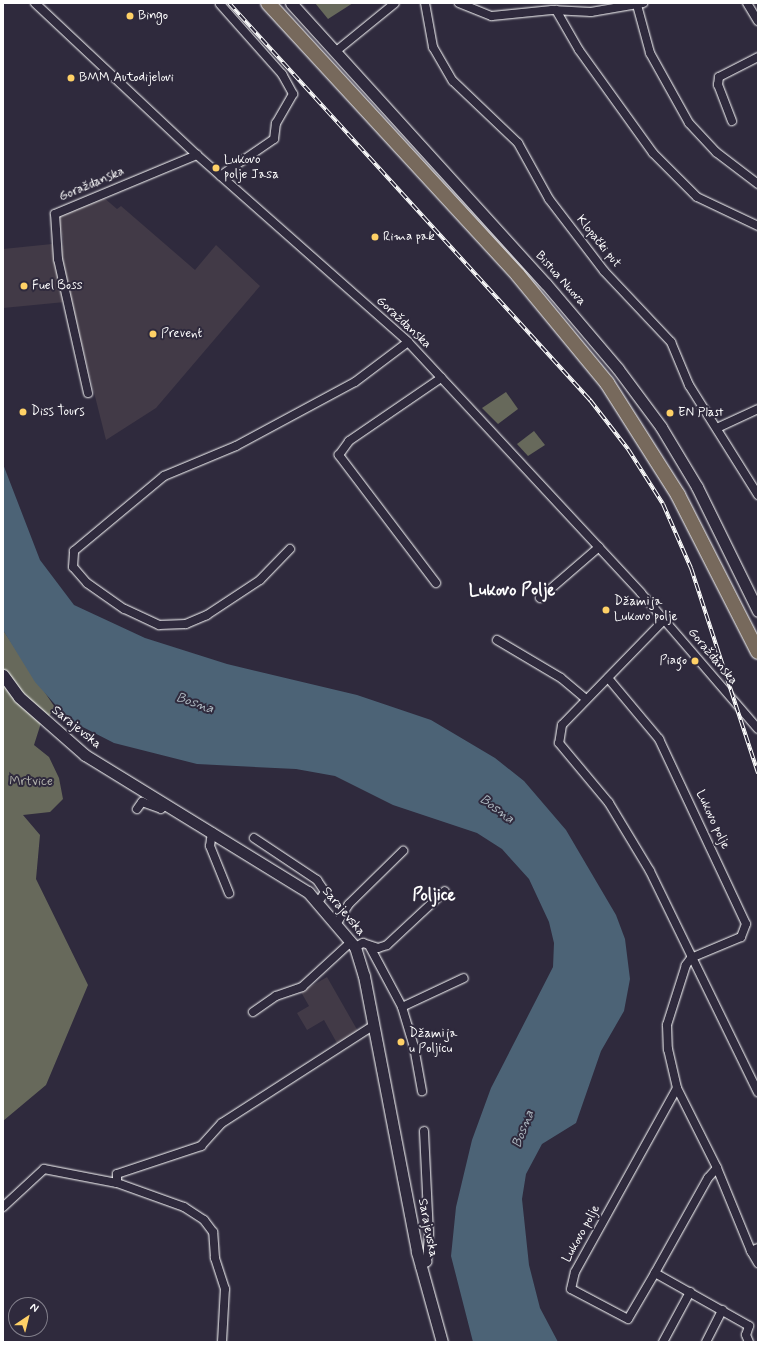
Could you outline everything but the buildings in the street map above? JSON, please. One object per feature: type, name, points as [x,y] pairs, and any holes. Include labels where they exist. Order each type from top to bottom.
[{"type":"highway","points":[[268,3],[518,275],[607,383],[678,495],[758,652]]},
{"type":"main road","name":"Bistua Nuova","points":[[291,3],[556,295],[618,369],[661,427],[697,487],[758,611]]},
{"type":"main road","name":"Sarajevska","points":[[3,675],[24,701],[85,755],[166,805],[276,869],[319,901],[353,944],[374,1025],[420,1267],[442,1342]]},
{"type":"street","name":"Goraždanska","points":[[35,3],[220,176],[408,342],[599,547],[758,729]]},
{"type":"street","points":[[335,52],[395,3]]},
{"type":"street","name":"Klopački put","points":[[425,3],[433,47],[453,81],[518,143],[549,199],[604,271],[671,342],[678,367],[758,495]]},
{"type":"street","points":[[459,3],[492,16],[556,10],[591,12],[640,4],[650,53],[689,123],[716,152],[758,184]]},
{"type":"street","points":[[747,3],[758,21]]},
{"type":"street","points":[[220,4],[282,74],[294,94],[276,123],[274,139],[220,176]]},
{"type":"street","points":[[556,10],[579,50],[653,153],[697,197],[758,226]]},
{"type":"street","points":[[732,121],[718,85],[719,77],[758,57]]},
{"type":"street","name":"Goraždanska","points":[[88,393],[58,259],[55,214],[197,155]]},
{"type":"street","points":[[290,549],[260,580],[207,615],[186,624],[159,624],[124,608],[87,583],[73,567],[74,551],[164,476],[236,446],[355,382],[408,342]]},
{"type":"street","points":[[436,583],[339,455],[349,441],[441,378]]},
{"type":"street","points":[[717,428],[758,409]]},
{"type":"street","points":[[540,598],[599,547]]},
{"type":"street","points":[[664,620],[562,725],[559,743],[609,803],[634,844],[758,1092]]},
{"type":"street","points":[[497,640],[561,678],[586,699]]},
{"type":"street","name":"Lukovo polje","points":[[608,678],[659,739],[746,924],[741,937],[692,958]]},
{"type":"street","points":[[137,808],[142,802],[161,809],[166,805]]},
{"type":"street","points":[[212,832],[210,846],[229,894]]},
{"type":"street","points":[[254,838],[318,880],[325,892],[319,901]]},
{"type":"street","points":[[337,923],[349,904],[403,851]]},
{"type":"street","points":[[370,947],[387,945],[445,891]]},
{"type":"street","points":[[253,1012],[276,996],[302,987],[353,944],[363,943],[370,947],[402,1007],[414,1047],[422,1091]]},
{"type":"street","points":[[692,958],[667,1025],[668,1049],[677,1088],[717,1168],[755,1250],[758,1263]]},
{"type":"street","points":[[402,1007],[464,978]]},
{"type":"street","points":[[117,1183],[120,1171],[201,1146],[222,1122],[374,1025]]},
{"type":"street","name":"Lukovo polje","points":[[677,1088],[575,1272],[571,1289],[628,1319],[708,1178],[717,1168]]},
{"type":"street","points":[[420,1267],[427,1262],[429,1234],[424,1131]]},
{"type":"street","points":[[3,1207],[44,1170],[117,1183],[184,1207],[204,1220],[213,1232],[215,1258],[225,1289],[222,1342]]},
{"type":"street","points":[[655,1273],[749,1326],[746,1335],[749,1342]]},
{"type":"street","points":[[663,1342],[690,1292]]},
{"type":"street","points":[[706,1342],[722,1310]]},
{"type":"shaded area","name":"Prevent","points":[[103,197],[117,209],[121,206],[195,270],[216,245],[260,286],[156,408],[106,440],[61,261],[63,239],[58,215]]},
{"type":"shaded area","points":[[52,244],[65,302],[3,308],[3,249]]},
{"type":"shaded area","points":[[327,977],[359,1033],[338,1045],[324,1020],[307,1030],[297,1013],[309,1006],[301,992]]},
{"type":"green space","points":[[315,3],[353,3],[328,19]]},
{"type":"green space","points":[[506,392],[518,409],[498,424],[482,408]]},
{"type":"green space","points":[[534,431],[545,445],[528,456],[517,444]]},
{"type":"green space","name":"Mrtvice","points":[[3,630],[56,709],[41,723],[34,745],[49,757],[59,778],[63,799],[50,812],[23,815],[40,835],[36,879],[88,985],[46,1085],[3,1121]]},
{"type":"water","name":"Bosna","points":[[3,464],[40,560],[74,605],[145,638],[227,664],[357,695],[431,720],[495,758],[524,781],[566,830],[616,915],[625,939],[630,979],[624,1011],[601,1051],[576,1123],[542,1144],[526,1174],[522,1199],[529,1265],[540,1308],[558,1342],[473,1342],[451,1256],[456,1207],[472,1140],[491,1088],[553,967],[554,943],[549,922],[529,879],[502,849],[477,833],[393,805],[335,776],[296,769],[197,764],[114,743],[69,720],[35,682],[3,630]]},
{"type":"railway","points":[[229,3],[590,400],[628,449],[663,504],[691,568],[758,773]]},
{"type":"place","name":"Bingo","points":[[130,16]]},
{"type":"place","name":"BMM Autodijelovi","points":[[71,78]]},
{"type":"place","name":"Lukovo polje Jasa","points":[[216,168]]},
{"type":"place","name":"Rima pak","points":[[375,237]]},
{"type":"place","name":"Fuel Boss","points":[[24,286]]},
{"type":"place","name":"Prevent","points":[[153,334]]},
{"type":"place","name":"Diss Tours","points":[[23,412]]},
{"type":"place","name":"EN Plast","points":[[670,413]]},
{"type":"place","name":"Džamija Lukovo polje","points":[[606,610]]},
{"type":"place","name":"Piago","points":[[695,661]]},
{"type":"place","name":"Džamija u Poljicu","points":[[401,1042]]},
{"type":"district","name":"Lukovo Polje","points":[[512,591]]},
{"type":"district","name":"Poljice","points":[[434,896]]}]
